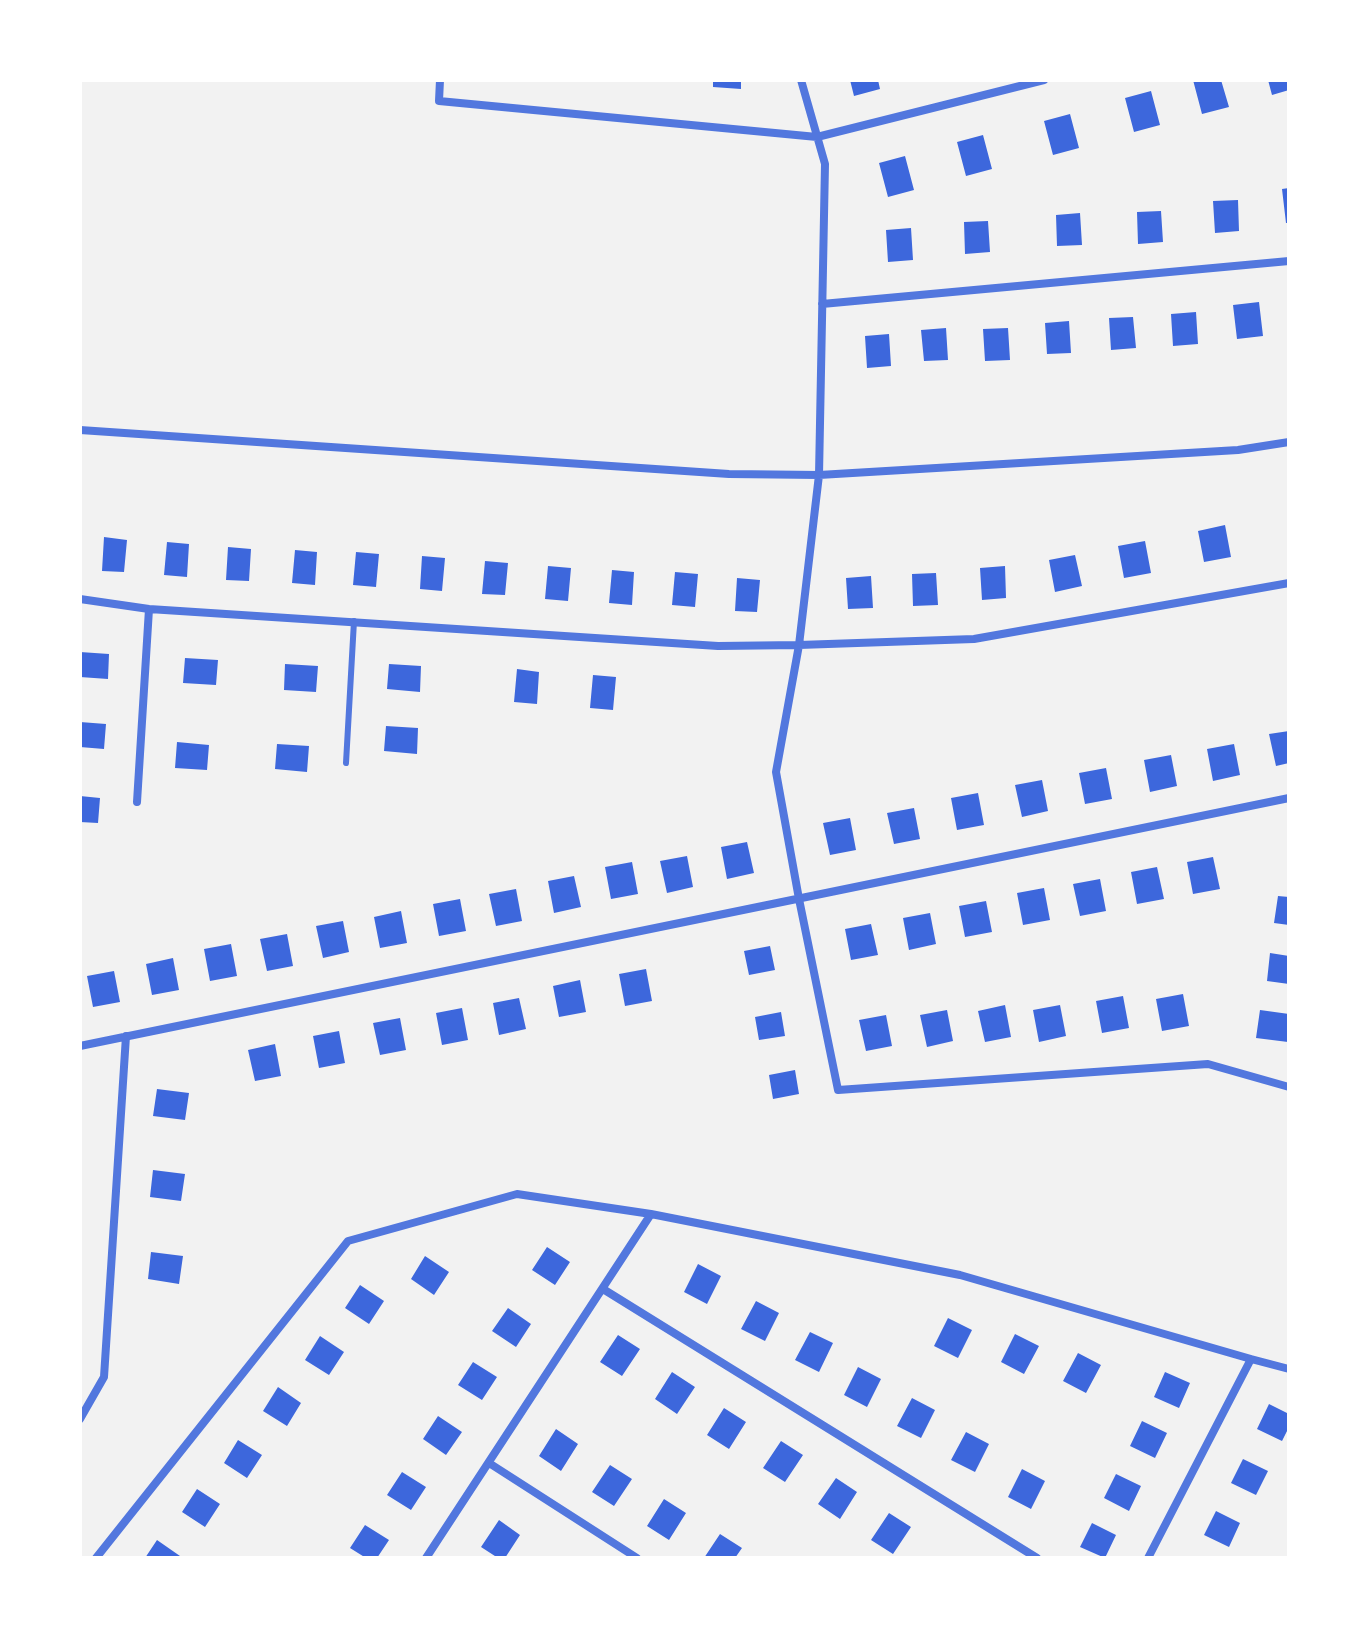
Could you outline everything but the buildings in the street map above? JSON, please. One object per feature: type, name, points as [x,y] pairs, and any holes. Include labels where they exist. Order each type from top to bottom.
[{"type":"street","points":[[440,80],[439,101],[817,137],[1044,80]]},
{"type":"street","points":[[801,80],[825,164],[819,475],[799,645],[776,772],[838,1090],[1208,1064],[1289,1087]]},
{"type":"street","points":[[822,304],[1289,261]]},
{"type":"street","points":[[80,430],[729,474],[819,475],[1238,450],[1289,442]]},
{"type":"street","points":[[80,599],[149,609],[718,646],[799,645],[974,639],[1289,583]]},
{"type":"street","points":[[137,802],[149,609]]},
{"type":"street","points":[[80,1046],[1289,798]]},
{"type":"street","points":[[80,1419],[104,1377],[126,1036]]},
{"type":"street","points":[[96,1558],[348,1241],[517,1194],[651,1214],[960,1275],[1289,1369]]},
{"type":"street","points":[[426,1558],[651,1214]]},
{"type":"street","points":[[603,1289],[1037,1558]]},
{"type":"street","points":[[1148,1558],[1251,1359]]},
{"type":"street","points":[[489,1463],[637,1558]]},
{"type":"lane","points":[[346,763],[354,621]]}]
